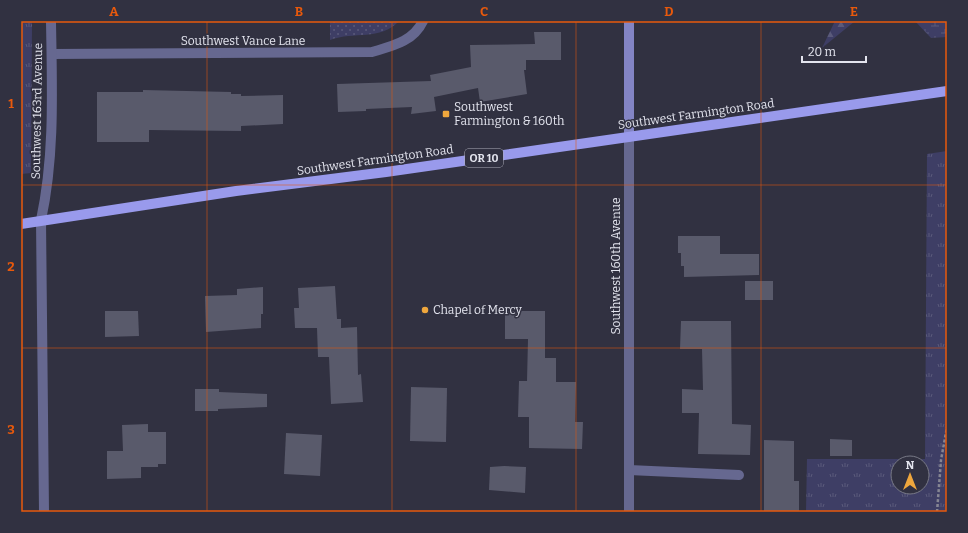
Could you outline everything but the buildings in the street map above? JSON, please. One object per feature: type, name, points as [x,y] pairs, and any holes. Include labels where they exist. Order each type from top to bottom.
[{"type":"main road","name":"Southwest Farmington Road","points":[[21,224],[228,192],[629,137],[947,91]]},
{"type":"street","name":"Southwest 163rd Avenue","points":[[44,512],[41,220],[48,188],[51,157],[51,21]]},
{"type":"street","name":"Southwest Vance Lane","points":[[52,54],[372,52],[401,43],[412,36],[423,21]]},
{"type":"street","name":"Southwest 160th Avenue","points":[[629,21],[629,512]]},
{"type":"street","points":[[629,470],[739,475]]},
{"type":"path","points":[[937,512],[941,460],[947,427]]},
{"type":"green space","points":[[21,21],[32,21],[31,173],[21,174]]},
{"type":"green space","points":[[330,21],[399,21],[384,31],[366,35],[339,37],[330,40]]},
{"type":"green space","points":[[835,21],[855,21],[822,48]]},
{"type":"green space","points":[[915,21],[947,21],[947,37],[931,38]]},
{"type":"green space","points":[[947,151],[947,512],[806,512],[807,459],[890,459],[890,495],[930,495],[930,455],[925,455],[927,154]]},
{"type":"place","name":"Southwest Farmington & 160th","points":[[446,114]]},
{"type":"place","name":"Chapel of Mercy","points":[[425,310]]}]
